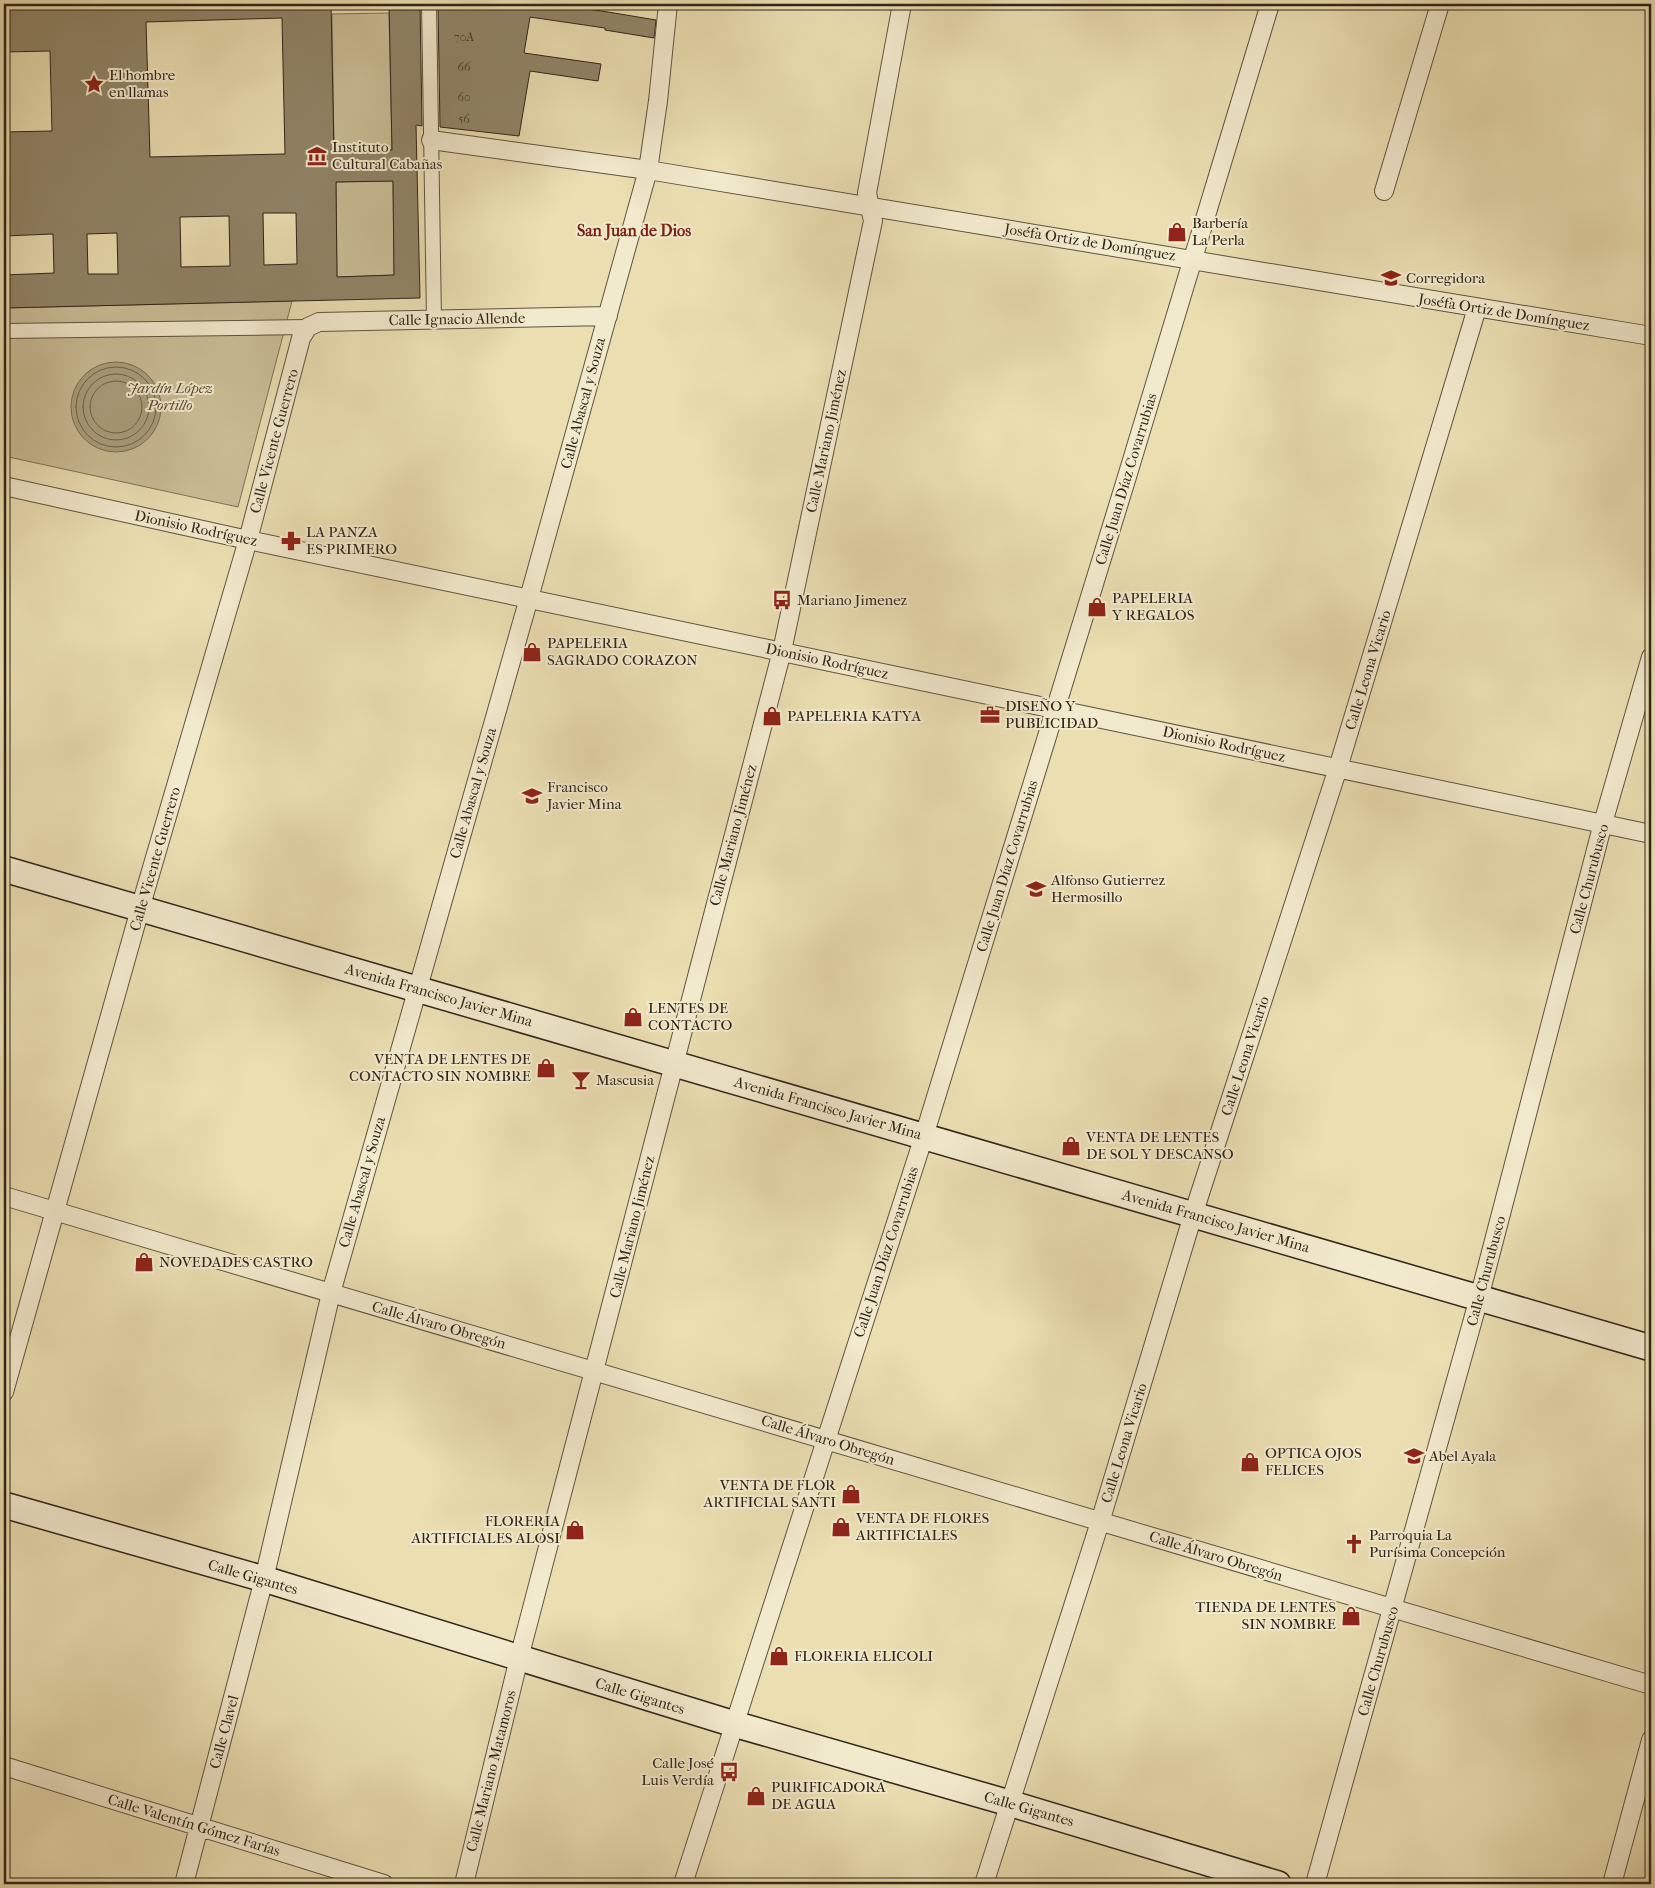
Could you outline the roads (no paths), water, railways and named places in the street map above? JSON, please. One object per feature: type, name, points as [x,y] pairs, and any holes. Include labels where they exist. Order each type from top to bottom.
[{"type":"main road","name":"Avenida Francisco Javier Mina","points":[[4,869],[1651,1348]]},
{"type":"main road","name":"Calle Gigantes","points":[[4,1505],[264,1579],[734,1724],[1009,1803],[1278,1884]]},
{"type":"street","points":[[429,4],[434,320]]},
{"type":"street","name":"Calle Abascal y Souza","points":[[264,1579],[331,1293],[529,598],[648,170],[660,91],[668,4]]},
{"type":"street","name":"Calle Mariano Jiménez","points":[[519,1658],[782,651],[873,221],[868,189],[902,4]]},
{"type":"street","name":"Calle Juan Díaz Covarrubias","points":[[683,1884],[924,1136],[1270,4]]},
{"type":"street","points":[[1384,192],[1440,4]]},
{"type":"street","name":"Joséfa Ortiz de Domínguez","points":[[431,140],[648,170],[1651,336]]},
{"type":"street","name":"Calle Leona Vicario","points":[[984,1884],[1100,1522],[1193,1214],[1338,768],[1477,308]]},
{"type":"street","name":"Calle Ignacio Allende","points":[[308,327],[320,322],[608,316]]},
{"type":"street","points":[[4,331],[308,327]]},
{"type":"street","name":"Calle Vicente Guerrero","points":[[4,1392],[140,908],[248,540],[301,338],[308,327]]},
{"type":"street","name":"Dionisio Rodríguez","points":[[4,486],[248,540],[1651,834]]},
{"type":"street","name":"Calle Churubusco","points":[[1315,1884],[1480,1298],[1604,823],[1651,656]]},
{"type":"street","name":"Calle Álvaro Obregón","points":[[4,1196],[1651,1685]]},
{"type":"street","name":"Calle Clavel","points":[[184,1884],[264,1579]]},
{"type":"street","name":"Calle Mariano Matamoros","points":[[464,1884],[519,1658]]},
{"type":"street","points":[[1612,1884],[1651,1740]]},
{"type":"street","name":"Calle Valentín Gómez Farías","points":[[4,1766],[384,1884]]},
{"type":"water","points":[[116,362],[133,366],[148,375],[157,390],[161,407],[157,424],[148,439],[133,448],[116,452],[99,448],[84,439],[75,424],[71,407],[75,390],[84,375],[99,366]]},
{"type":"place","name":"El hombre en llamas","points":[[94,84]]},
{"type":"place","name":"Instituto Cultural Cabañas","points":[[317,156]]},
{"type":"place","name":"Barbería La Perla","points":[[1177,232]]},
{"type":"place","name":"Corregidora","points":[[1391,278]]},
{"type":"place","name":"LA PANZA ES PRIMERO","points":[[291,541]]},
{"type":"place","name":"Mariano Jimenez","points":[[782,600]]},
{"type":"place","name":"PAPELERIA Y REGALOS","points":[[1097,607]]},
{"type":"place","name":"PAPELERIA SAGRADO CORAZON","points":[[532,652]]},
{"type":"place","name":"DISEÑO Y PUBLICIDAD","points":[[990,715]]},
{"type":"place","name":"PAPELERIA KATYA","points":[[772,716]]},
{"type":"place","name":"Francisco Javier Mina","points":[[532,796]]},
{"type":"place","name":"Alfonso Gutierrez Hermosillo","points":[[1036,889]]},
{"type":"place","name":"LENTES DE CONTACTO","points":[[633,1017]]},
{"type":"place","name":"VENTA DE LENTES DE CONTACTO SIN NOMBRE","points":[[546,1068]]},
{"type":"place","name":"Mascusia","points":[[581,1080]]},
{"type":"place","name":"VENTA DE LENTES DE SOL Y DESCANSO","points":[[1071,1146]]},
{"type":"place","name":"NOVEDADES CASTRO","points":[[144,1262]]},
{"type":"place","name":"Abel Ayala","points":[[1414,1456]]},
{"type":"place","name":"OPTICA OJOS FELICES","points":[[1250,1462]]},
{"type":"place","name":"VENTA DE FLOR ARTIFICIAL SANTI","points":[[851,1494]]},
{"type":"place","name":"VENTA DE FLORES ARTIFICIALES","points":[[841,1527]]},
{"type":"place","name":"FLORERIA ARTIFICIALES ALOSI","points":[[575,1530]]},
{"type":"place","name":"Parroquia La Purísima Concepción","points":[[1354,1544]]},
{"type":"place","name":"TIENDA DE LENTES SIN NOMBRE","points":[[1351,1616]]},
{"type":"place","name":"FLORERIA ELICOLI","points":[[779,1656]]},
{"type":"place","name":"Calle José Luis Verdía","points":[[729,1772]]},
{"type":"place","name":"PURIFICADORA DE AGUA","points":[[756,1796]]},
{"type":"district","name":"San Juan de Dios","points":[[634,230]]},
{"type":"park label","name":"Jardín López Portillo","points":[[170,396]]}]
